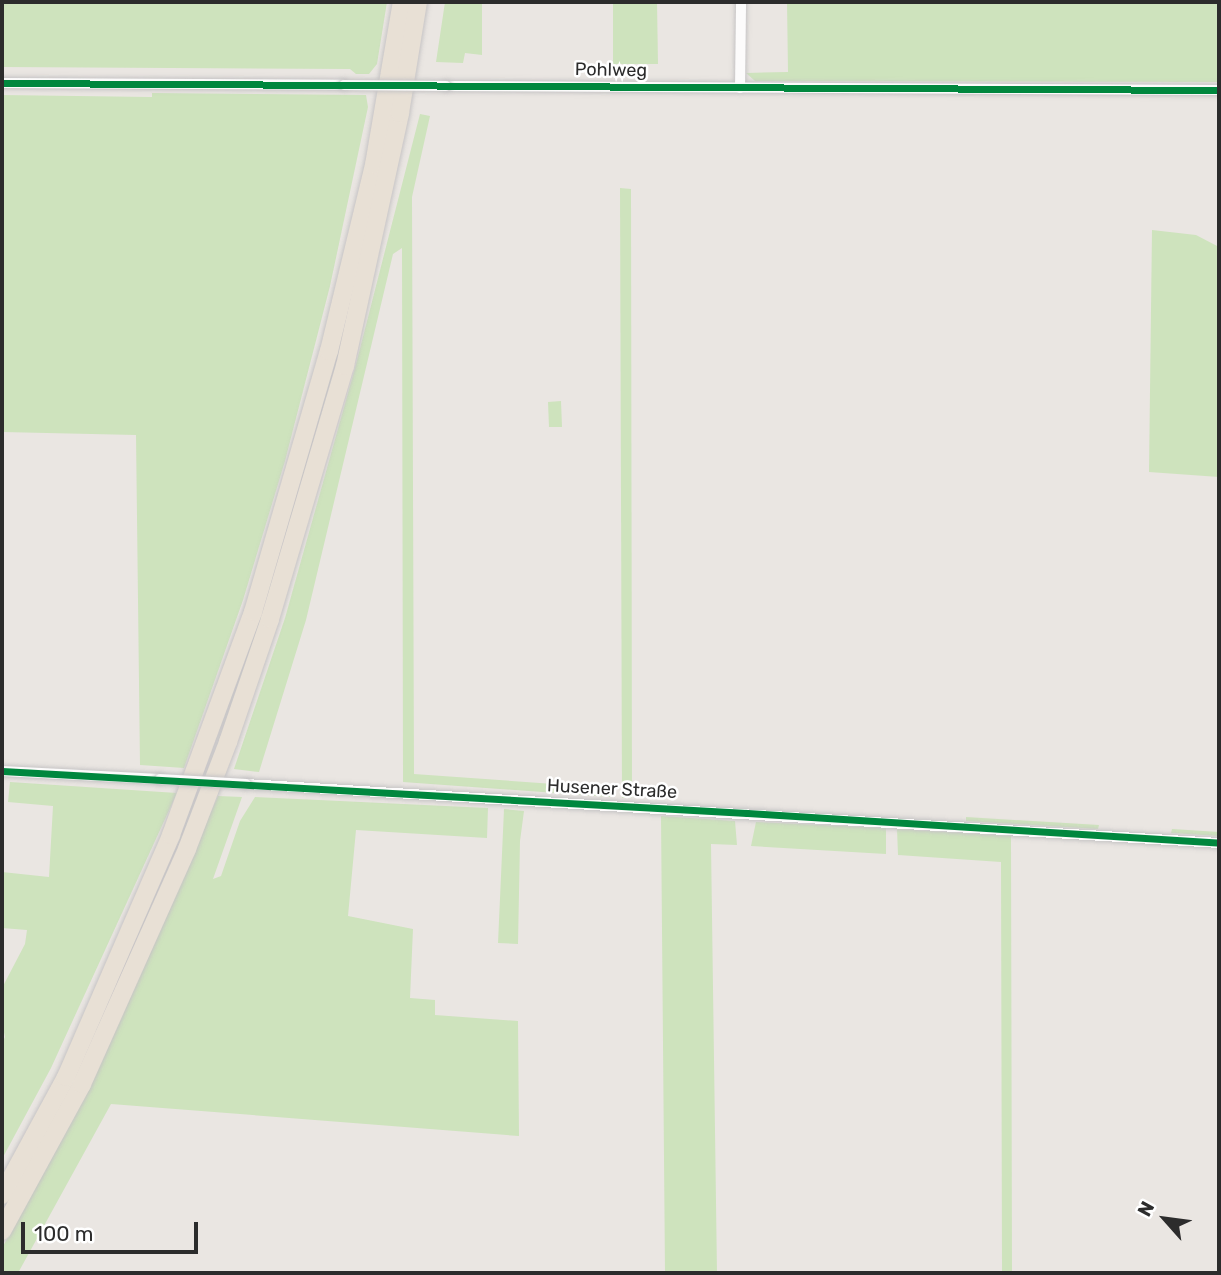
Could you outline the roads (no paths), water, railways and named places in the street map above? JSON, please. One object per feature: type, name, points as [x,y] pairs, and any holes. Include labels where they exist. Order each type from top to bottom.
[{"type":"highway","points":[[2,1195],[66,1077],[172,835],[253,612],[329,351],[374,165],[402,2]]},
{"type":"highway","points":[[2,1231],[82,1084],[187,849],[228,742],[270,619],[345,366],[400,113],[418,2]]},
{"type":"street","points":[[740,88],[741,2]]},
{"type":"street","name":"Pohlweg","points":[[2,83],[1219,90]]},
{"type":"street","name":"Husener Straße","points":[[2,771],[1219,844]]}]
